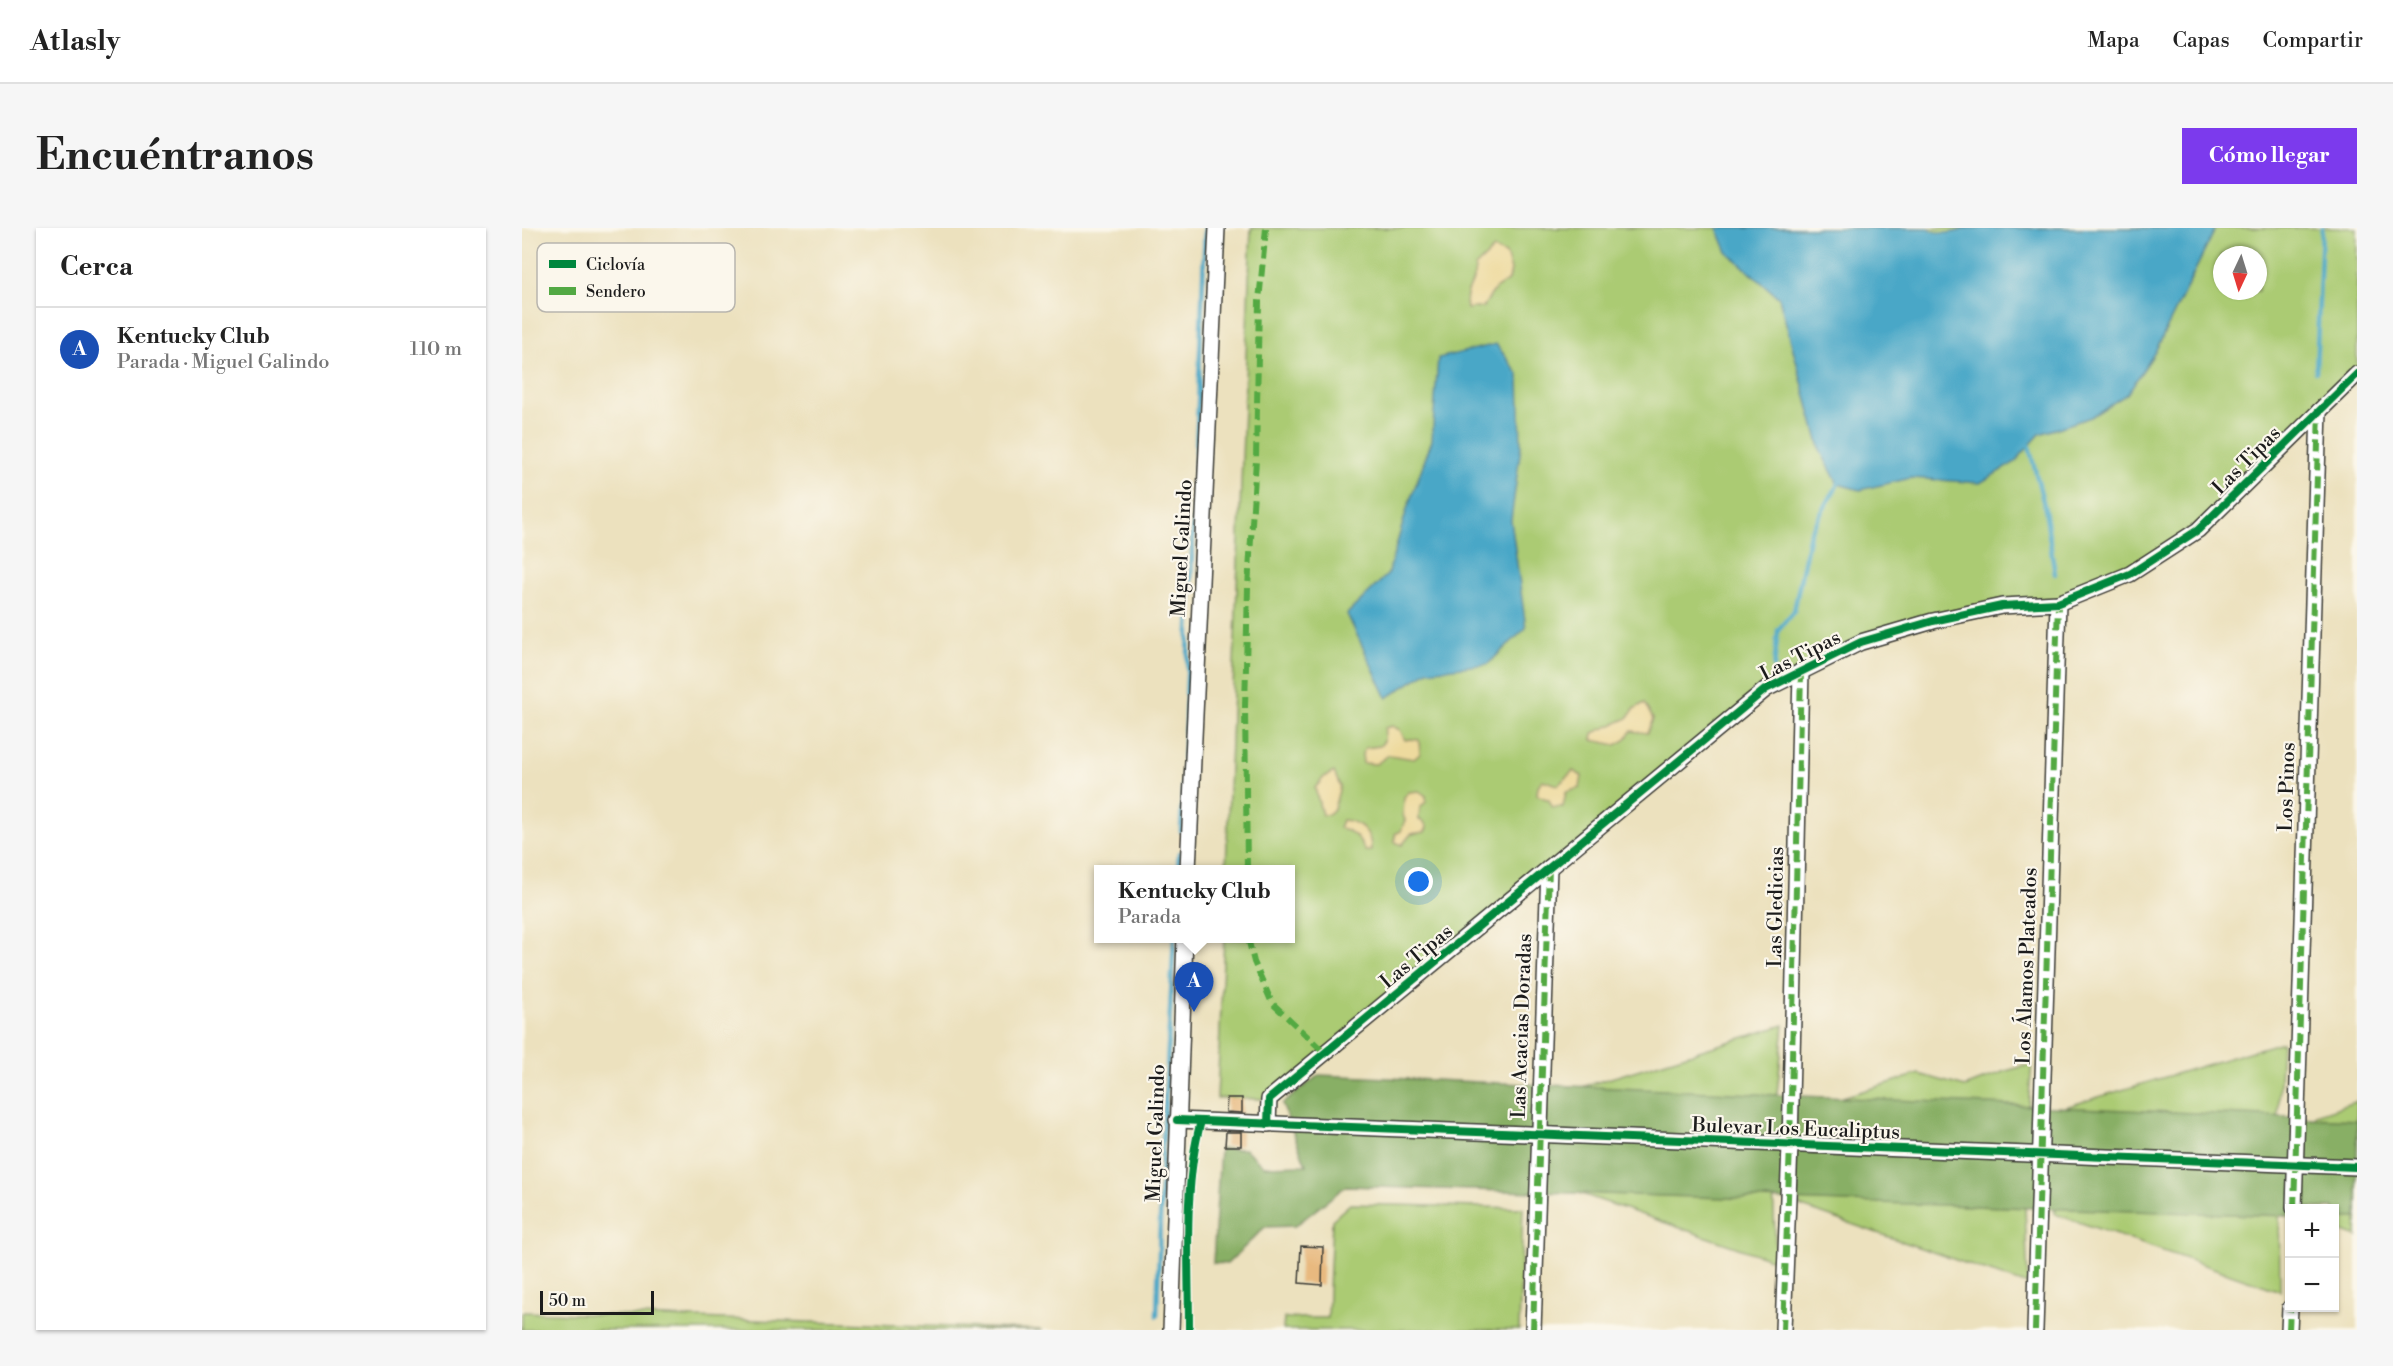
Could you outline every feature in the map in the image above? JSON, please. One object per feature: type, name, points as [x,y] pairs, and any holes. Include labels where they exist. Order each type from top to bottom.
[{"type":"street","name":"Miguel Galindo","points":[[1188,865],[1217,228]]},
{"type":"street","name":"Las Tipas","points":[[1268,1124],[1269,1099],[1766,689],[1861,642],[1933,621],[2002,606],[2058,603],[2130,574],[2198,530],[2357,374]]},
{"type":"street","name":"Los Pinos","points":[[2294,1204],[2319,411]]},
{"type":"street","name":"Los Álamos Plateados","points":[[2036,1330],[2058,603]]},
{"type":"street","name":"Las Gledicias","points":[[1783,1330],[1790,1145],[1801,670]]},
{"type":"street","name":"Las Acacias Doradas","points":[[1533,1330],[1549,868]]},
{"type":"street","name":"Miguel Galindo","points":[[1170,1330],[1185,943]]},
{"type":"street","name":"Bulevar Los Eucaliptus","points":[[1177,1120],[2357,1167]]},
{"type":"street","points":[[2289,1330],[2290,1312]]},
{"type":"green space","points":[[1251,228],[2357,228],[2357,374],[2198,530],[2058,603],[2002,606],[1861,642],[1766,689],[1269,1099],[1217,1098],[1224,943],[1295,943],[1295,865],[1226,865]]},
{"type":"green space","points":[[1784,1025],[1773,1132],[1562,1093]]},
{"type":"green space","points":[[2282,1042],[2277,1141],[2062,1133],[2065,1107]]},
{"type":"green space","points":[[2032,1064],[2025,1141],[1813,1106],[1919,1074],[1965,1087],[2006,1071]]},
{"type":"green space","points":[[1319,1075],[2357,1120],[2357,1218],[2339,1218],[2339,1204],[2285,1204],[2285,1216],[1346,1186],[1295,1226],[1265,1227],[1227,1264],[1213,1263],[1220,1149],[1245,1149],[1264,1166],[1306,1165],[1282,1104]]},
{"type":"green space","points":[[2357,1101],[2357,1148],[2313,1146],[2316,1115]]},
{"type":"green space","points":[[1772,1162],[1776,1261],[1547,1182]]},
{"type":"green space","points":[[1800,1171],[2024,1180],[2028,1285],[1799,1206]]},
{"type":"green space","points":[[2055,1177],[2279,1186],[2280,1291],[2055,1214]]},
{"type":"green space","points":[[2357,1186],[2357,1237],[2339,1230],[2339,1204],[2312,1204]]},
{"type":"green space","points":[[1350,1204],[1523,1208],[1519,1330],[1283,1330],[1284,1318],[1328,1318],[1332,1220]]},
{"type":"green space","points":[[522,1312],[1043,1330],[522,1330]]},
{"type":"sand","points":[[1494,249],[1506,254],[1511,270],[1509,280],[1495,289],[1483,307],[1467,309],[1466,302],[1475,267]]},
{"type":"sand","points":[[1644,703],[1653,719],[1647,733],[1631,731],[1625,740],[1616,745],[1592,740],[1593,733],[1628,718],[1634,709]]},
{"type":"sand","points":[[1392,726],[1400,730],[1405,740],[1419,740],[1420,754],[1414,759],[1389,755],[1376,764],[1363,763],[1362,754],[1365,748],[1380,746],[1384,741],[1385,728]]},
{"type":"sand","points":[[1573,771],[1582,776],[1580,788],[1566,792],[1563,807],[1552,807],[1549,800],[1537,795],[1538,786],[1542,780],[1558,785]]},
{"type":"sand","points":[[1334,772],[1340,786],[1334,809],[1328,815],[1322,815],[1315,788],[1324,777]]},
{"type":"sand","points":[[1419,791],[1426,796],[1426,802],[1420,810],[1419,820],[1427,827],[1425,832],[1411,834],[1402,845],[1395,842],[1395,834],[1401,831],[1405,820],[1404,797],[1409,792]]},
{"type":"sand","points":[[1342,820],[1359,825],[1364,829],[1371,844],[1371,851],[1365,851],[1355,836],[1339,828]]},
{"type":"water","points":[[1717,228],[1928,228],[1948,233],[1968,228],[2216,228],[2155,352],[2127,394],[2091,417],[2040,434],[2014,463],[1980,483],[1911,478],[1860,490],[1838,484],[1821,452],[1779,298],[1727,252]]},
{"type":"water","points":[[1496,344],[1519,375],[1521,446],[1511,520],[1526,628],[1488,664],[1428,671],[1387,698],[1347,614],[1388,574],[1407,509],[1432,440],[1438,358]]},
{"type":"building","points":[[1227,1098],[1242,1098],[1242,1113],[1226,1112]]},
{"type":"building","points":[[1226,1132],[1241,1132],[1241,1146],[1225,1146]]},
{"type":"building","points":[[1301,1246],[1323,1247],[1322,1285],[1299,1283]]},
{"type":"waterway","points":[[1181,831],[1205,228]]},
{"type":"waterway","points":[[2316,372],[2322,228]]},
{"type":"waterway","points":[[2029,446],[2045,509],[2055,574]]},
{"type":"waterway","points":[[1774,667],[1778,630],[1794,611],[1810,533],[1838,484]]},
{"type":"waterway","points":[[1178,865],[1179,853]]},
{"type":"waterway","points":[[1157,1316],[1162,1158],[1174,943]]},
{"type":"marked path","points":[[1247,865],[1245,707],[1248,587],[1256,460],[1259,301],[1266,228]]},
{"type":"marked path","points":[[2294,1204],[2319,411]]},
{"type":"marked path","points":[[2035,1330],[2058,603]]},
{"type":"marked path","points":[[1783,1330],[1790,1145],[1801,671]]},
{"type":"marked path","points":[[1533,1330],[1549,868]]},
{"type":"marked path","points":[[1249,943],[1254,962],[1272,1003],[1325,1053]]},
{"type":"marked path","points":[[2289,1330],[2290,1312]]},
{"type":"cycle path","points":[[1268,1124],[1269,1099],[1766,689],[1861,642],[1933,621],[2002,606],[2058,603],[2130,574],[2198,530],[2357,374]]},
{"type":"cycle path","points":[[1177,1120],[2357,1167]]},
{"type":"cycle path","points":[[1189,1330],[1189,1198],[1195,1146],[1201,1121]]},
{"type":"place","name":"Kentucky Club","points":[[1194,1012]]}]
